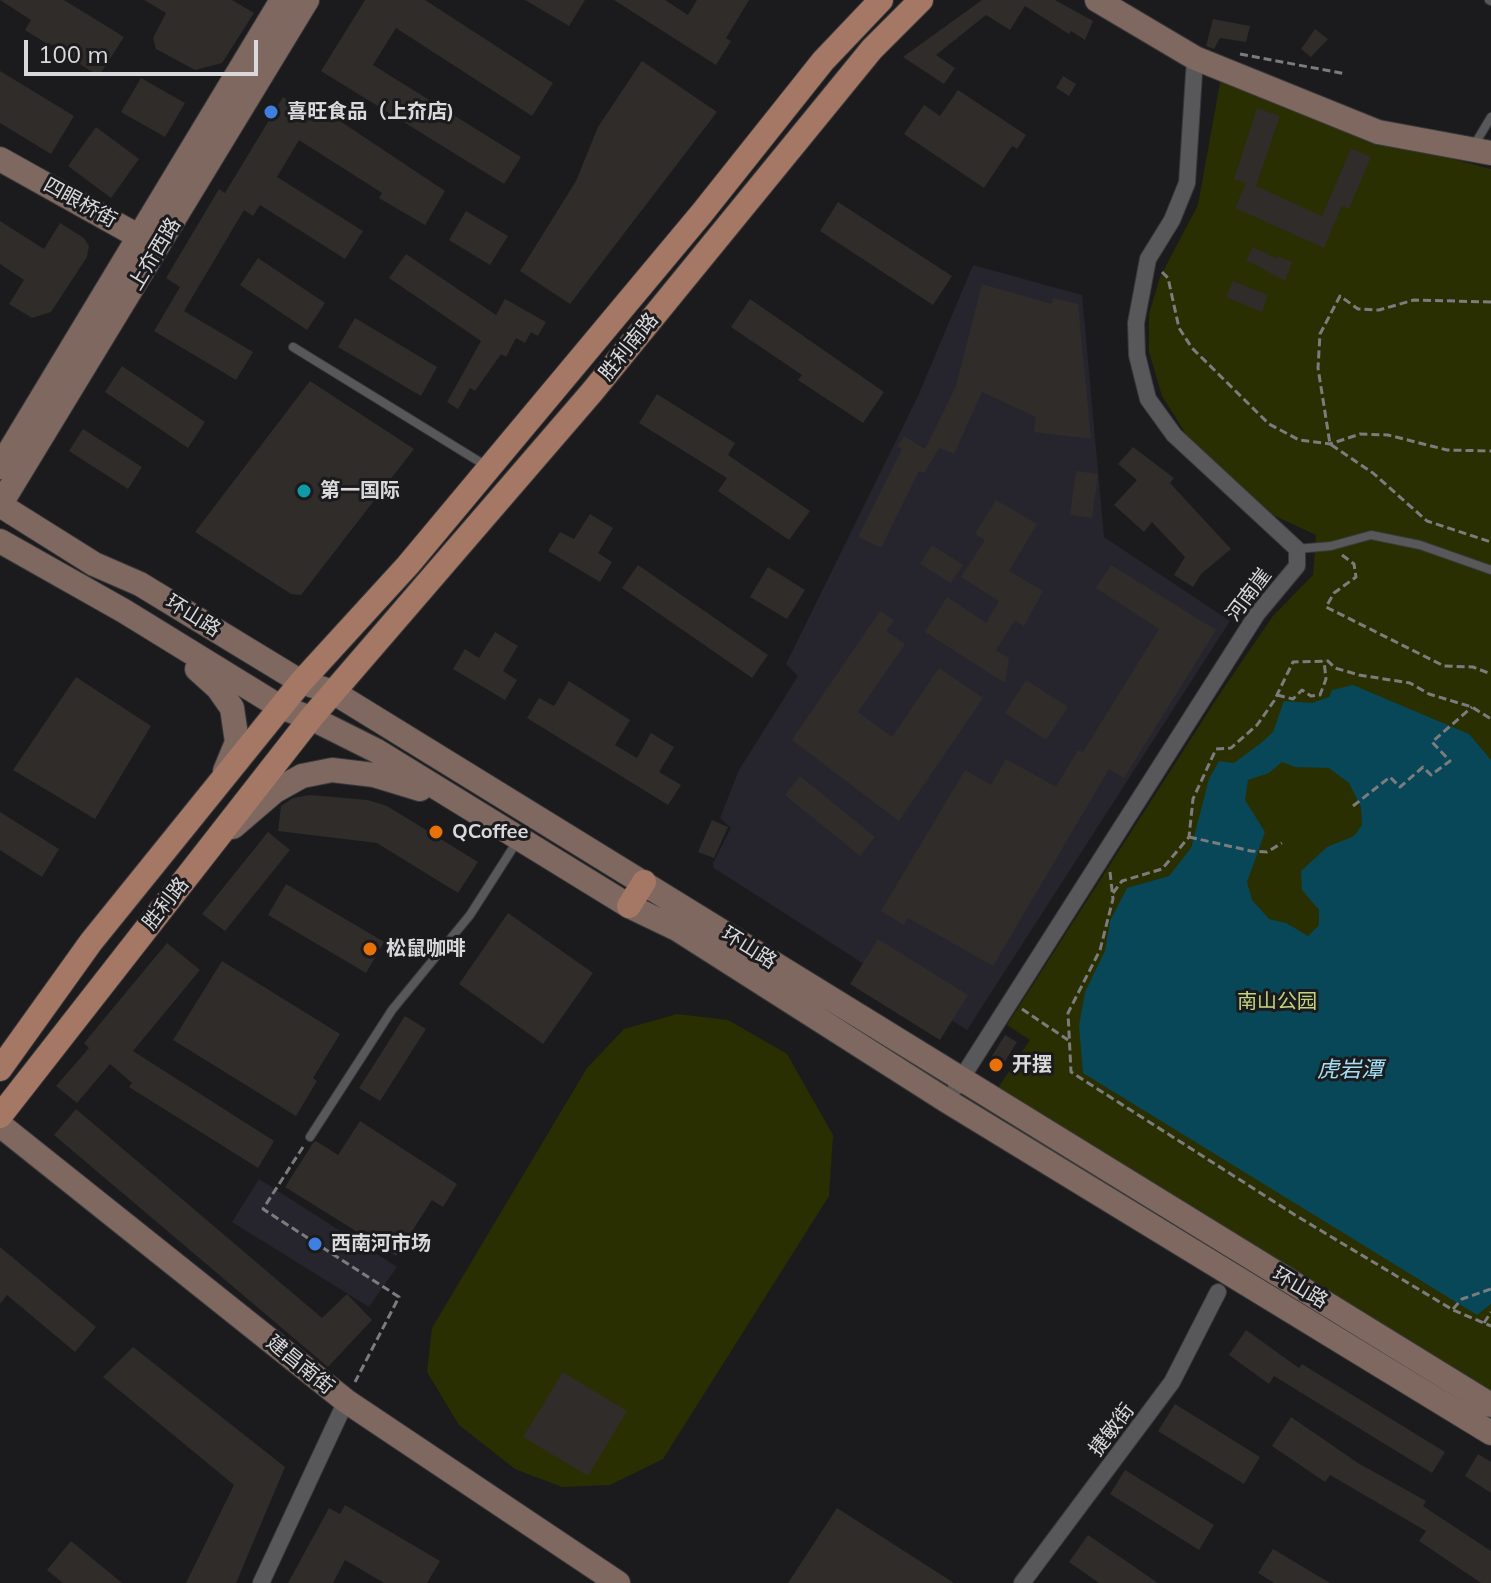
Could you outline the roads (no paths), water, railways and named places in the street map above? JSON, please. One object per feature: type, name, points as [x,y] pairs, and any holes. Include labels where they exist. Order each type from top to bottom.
[{"type":"main road","name":"上夼西路","points":[[0,505],[150,243],[282,0]]},
{"type":"main road","name":"上夼西路","points":[[0,467],[307,0]]},
{"type":"main road","name":"胜利南路","points":[[301,682],[408,565],[702,213],[823,61],[881,0]]},
{"type":"main road","name":"胜利南路","points":[[333,692],[592,392],[864,59],[921,0]]},
{"type":"main road","points":[[1097,0],[1195,58],[1378,132],[1480,152]]},
{"type":"main road","name":"四眼桥街","points":[[0,159],[150,243]]},
{"type":"main road","name":"环山路","points":[[0,505],[94,564],[140,584],[301,682],[333,692],[644,882],[954,1091],[1491,1433]]},
{"type":"main road","name":"环山路","points":[[0,541],[140,621],[280,707],[311,718],[377,751],[629,906],[677,929],[1491,1405]]},
{"type":"main road","points":[[140,621],[218,688],[232,708],[237,742],[218,785]]},
{"type":"main road","name":"胜利路","points":[[0,1069],[91,942],[301,682]]},
{"type":"main road","name":"胜利路","points":[[0,1116],[333,692]]},
{"type":"main road","points":[[210,847],[275,791],[302,776],[332,770],[387,779],[479,815]]},
{"type":"main road","points":[[629,906],[644,882]]},
{"type":"main road","name":"建昌南街","points":[[0,1125],[346,1401],[618,1583]]},
{"type":"street","points":[[1195,58],[1187,183],[1172,220],[1148,259],[1136,323],[1137,355],[1148,399],[1174,435],[1297,549]]},
{"type":"street","name":"河南崖","points":[[954,1091],[1257,614],[1297,566],[1297,549]]},
{"type":"street","name":"捷敏街","points":[[1022,1583],[1172,1382],[1218,1292]]},
{"type":"street","points":[[261,1583],[346,1401]]},
{"type":"lane","points":[[1480,152],[1491,117]]},
{"type":"lane","points":[[293,347],[489,467]]},
{"type":"lane","points":[[1297,549],[1331,546],[1371,535],[1420,545],[1491,570]]},
{"type":"lane","points":[[310,1137],[392,1010],[470,915],[519,840]]},
{"type":"water","name":"虎岩潭","points":[[1353,685],[1469,734],[1491,760],[1491,1304],[1477,1315],[1083,1073],[1079,1026],[1085,992],[1105,951],[1110,921],[1127,888],[1169,876],[1191,848],[1209,779],[1219,761],[1234,763],[1273,732],[1284,701],[1312,703],[1329,697],[1332,690]],"holes":[[[1282,762],[1295,767],[1329,768],[1349,783],[1361,807],[1362,825],[1354,836],[1327,847],[1301,871],[1302,890],[1319,910],[1319,925],[1308,936],[1286,923],[1269,919],[1252,900],[1247,882],[1265,832],[1245,800],[1248,780],[1269,773]]]},
{"type":"place","name":"喜旺食品（上夼店)","points":[[271,112]]},
{"type":"place","name":"第一国际","points":[[304,491]]},
{"type":"place","name":"QCoffee","points":[[436,832]]},
{"type":"place","name":"松鼠咖啡","points":[[370,949]]},
{"type":"place","name":"开摆","points":[[996,1065]]},
{"type":"place","name":"西南河市场","points":[[315,1244]]},
{"type":"park label","name":"南山公园","points":[[1277,1002]]}]
